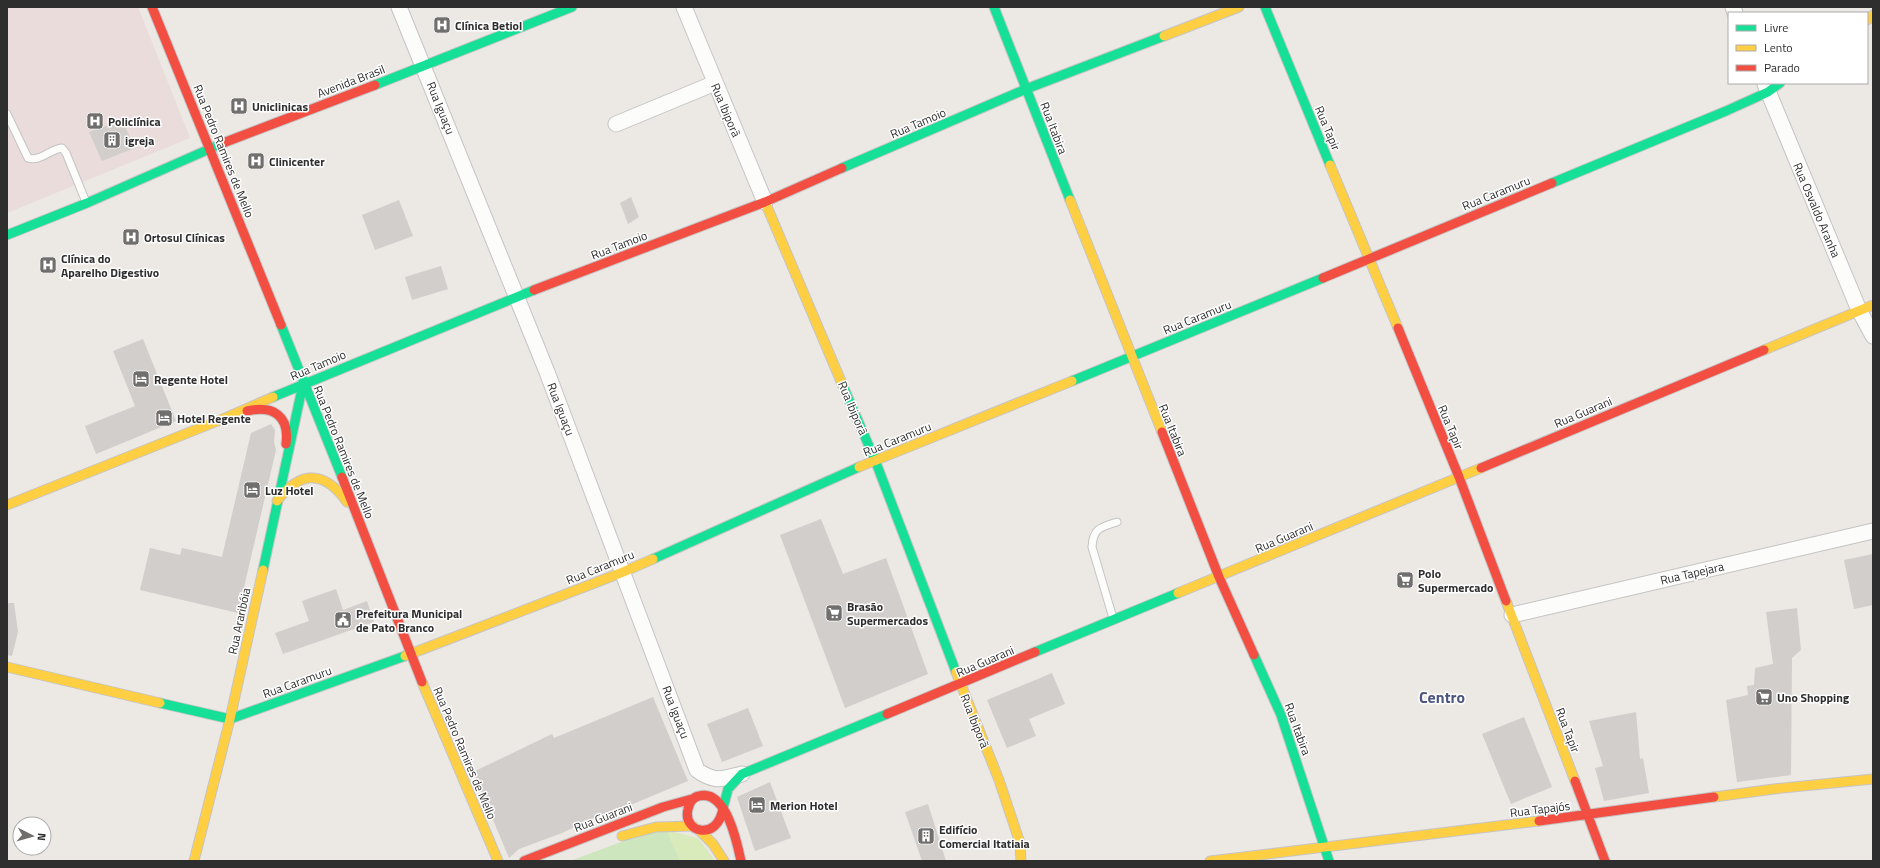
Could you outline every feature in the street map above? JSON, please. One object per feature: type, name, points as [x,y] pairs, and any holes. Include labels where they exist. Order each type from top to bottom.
[{"type":"street","name":"Rua Pedro Ramires de Mello","points":[[152,7],[210,148],[303,384],[357,513],[410,654],[498,861]]},
{"type":"street","name":"Rua Iguaçu","points":[[399,7],[547,372],[697,770],[698,790],[692,799]]},
{"type":"street","name":"Avenida Brasil","points":[[7,236],[87,203],[210,148],[424,66],[572,7]]},
{"type":"street","name":"Rua Ibiporã","points":[[684,7],[714,83],[875,460],[999,780],[1020,843],[1021,861]]},
{"type":"street","name":"Rua Itabira","points":[[994,7],[1219,577],[1281,715],[1326,846],[1329,861]]},
{"type":"street","name":"Rua Tamoio","points":[[7,504],[225,418],[303,384],[516,297],[765,202],[1026,89],[1239,7]]},
{"type":"street","name":"Rua Tapir","points":[[1265,7],[1370,258],[1399,333],[1459,477],[1605,861]]},
{"type":"street","points":[[616,124],[714,83]]},
{"type":"street","name":"Rua Caramuru","points":[[230,719],[410,654],[623,572],[875,460],[1131,357],[1726,111],[1771,86]]},
{"type":"street","name":"Rua Osvaldo Aranha","points":[[1771,86],[1859,310],[1873,336]]},
{"type":"street","name":"Rua Guarani","points":[[723,808],[723,796],[727,788],[742,774],[961,685],[1113,620],[1873,305]]},
{"type":"street","name":"Rua Araribóia","points":[[194,861],[230,719],[303,384]]},
{"type":"street","points":[[225,418],[255,409],[270,410],[281,417],[286,425],[287,433],[284,470]]},
{"type":"street","points":[[277,501],[289,486],[301,479],[316,478],[329,482],[357,513]]},
{"type":"street","name":"Rua Tapejara","points":[[1512,615],[1873,531]]},
{"type":"street","points":[[7,667],[230,719]]},
{"type":"street","points":[[697,770],[708,778],[715,779],[742,774]]},
{"type":"street","name":"Rua Tapajós","points":[[1210,861],[1588,815],[1774,789],[1873,779]]},
{"type":"street","points":[[724,861],[709,838],[696,828],[687,815],[688,804],[692,799],[704,794],[710,794],[716,797],[723,808],[736,841],[741,861]]},
{"type":"street","name":"Rua Guarani","points":[[524,861],[663,807],[692,799]]},
{"type":"street","points":[[696,828],[705,831],[717,826],[722,819],[723,808]]},
{"type":"street","name":"Rua Guarani","points":[[616,838],[656,827],[696,828]]},
{"type":"lane","points":[[7,114],[28,158],[36,159],[62,148],[66,153],[87,203]]},
{"type":"lane","points":[[1113,620],[1092,547],[1092,536],[1099,528],[1116,522]]},
{"type":"shaded area","name":"Policlínica","points":[[7,7],[138,7],[190,138],[7,213]]},
{"type":"green space","points":[[666,830],[715,861],[570,861],[637,836]]},
{"type":"green space","points":[[666,830],[698,838],[715,861],[680,861]]},
{"type":"building","name":"igreja","points":[[122,120],[135,148],[102,161],[89,132]]},
{"type":"building","points":[[631,197],[639,217],[628,224],[620,203]]},
{"type":"building","points":[[399,200],[413,236],[375,250],[362,215]]},
{"type":"building","points":[[441,266],[448,289],[412,300],[405,277]]},
{"type":"building","name":"Regente Hotel","points":[[143,339],[176,421],[96,454],[85,426],[135,406],[113,351]]},
{"type":"building","name":"Luz Hotel","points":[[271,424],[275,430],[274,442],[276,450],[238,613],[140,590],[150,548],[180,555],[182,548],[222,557],[251,433]]},
{"type":"building","name":"Brasão Supermercados","points":[[821,519],[843,574],[886,558],[928,674],[845,708],[780,535]]},
{"type":"building","points":[[1873,554],[1873,605],[1854,609],[1844,560]]},
{"type":"building","name":"Prefeitura Municipal de Pato Branco","points":[[336,589],[343,610],[367,601],[374,622],[283,654],[275,633],[309,621],[302,601]]},
{"type":"building","points":[[7,603],[14,603],[18,632],[12,656],[7,655]]},
{"type":"building","name":"Uno Shopping","points":[[1797,608],[1801,650],[1792,658],[1791,775],[1737,782],[1726,700],[1748,695],[1747,686],[1754,685],[1755,668],[1773,664],[1766,612]]},
{"type":"building","points":[[1052,673],[1065,704],[1029,719],[1036,736],[1007,748],[987,700]]},
{"type":"building","points":[[653,697],[688,781],[597,819],[596,817],[562,833],[519,849],[509,858],[473,772],[552,734],[554,738]]},
{"type":"building","points":[[748,708],[763,746],[722,762],[707,724]]},
{"type":"building","points":[[1636,712],[1640,759],[1643,758],[1649,793],[1604,801],[1595,768],[1603,766],[1589,721]]},
{"type":"building","points":[[1524,717],[1552,787],[1511,804],[1482,734]]},
{"type":"building","points":[[770,782],[791,838],[755,851],[737,797]]},
{"type":"building","name":"Edifício Comercial Itatiaia","points":[[928,804],[946,861],[922,861],[905,812]]},
{"type":"traffic: fast","points":[[375,85],[572,7]]},
{"type":"traffic: fast","points":[[994,7],[1070,200]]},
{"type":"traffic: fast","points":[[1265,7],[1330,165]]},
{"type":"traffic: fast","points":[[842,168],[1026,89],[1164,36]]},
{"type":"traffic: fast","points":[[1552,183],[1726,111],[1768,92],[1779,84]]},
{"type":"traffic: fast","points":[[7,235],[87,203],[223,143]]},
{"type":"traffic: fast","points":[[1072,381],[1323,278]]},
{"type":"traffic: fast","points":[[273,397],[534,290]]},
{"type":"traffic: fast","points":[[281,325],[342,477]]},
{"type":"traffic: fast","points":[[263,570],[303,384]]},
{"type":"traffic: fast","points":[[843,386],[875,460],[956,672]]},
{"type":"traffic: fast","points":[[653,559],[859,467]]},
{"type":"traffic: fast","points":[[1035,652],[1178,593]]},
{"type":"traffic: fast","points":[[1254,655],[1281,715],[1329,861]]},
{"type":"traffic: fast","points":[[160,703],[230,719],[405,656]]},
{"type":"traffic: fast","points":[[723,808],[728,789],[742,774],[887,714]]},
{"type":"traffic: slow","points":[[1164,36],[1239,7]]},
{"type":"traffic: slow","points":[[1868,19],[1873,15]]},
{"type":"traffic: slow","points":[[1330,165],[1398,328]]},
{"type":"traffic: slow","points":[[1070,200],[1162,432]]},
{"type":"traffic: slow","points":[[765,202],[843,386]]},
{"type":"traffic: slow","points":[[1764,350],[1873,305]]},
{"type":"traffic: slow","points":[[859,467],[1072,381]]},
{"type":"traffic: slow","points":[[7,505],[225,418],[273,397]]},
{"type":"traffic: slow","points":[[1178,593],[1481,468]]},
{"type":"traffic: slow","points":[[277,501],[295,484],[304,479],[312,478],[321,479],[330,484],[347,502]]},
{"type":"traffic: slow","points":[[405,656],[653,559]]},
{"type":"traffic: slow","points":[[194,861],[230,719],[263,570]]},
{"type":"traffic: slow","points":[[1506,601],[1575,781]]},
{"type":"traffic: slow","points":[[7,667],[160,703]]},
{"type":"traffic: slow","points":[[956,672],[999,780],[1020,843],[1021,861]]},
{"type":"traffic: slow","points":[[422,682],[498,861]]},
{"type":"traffic: slow","points":[[1714,797],[1873,779]]},
{"type":"traffic: slow","points":[[1210,861],[1539,821]]},
{"type":"traffic: slow","points":[[622,836],[656,827],[693,826]]},
{"type":"traffic: slow","points":[[699,830],[713,844],[724,861]]},
{"type":"traffic: jam","points":[[152,7],[281,325]]},
{"type":"traffic: jam","points":[[223,143],[375,85]]},
{"type":"traffic: jam","points":[[534,290],[765,202],[842,168]]},
{"type":"traffic: jam","points":[[1323,278],[1552,183]]},
{"type":"traffic: jam","points":[[1398,328],[1459,477],[1506,601]]},
{"type":"traffic: jam","points":[[1481,468],[1764,350]]},
{"type":"traffic: jam","points":[[247,411],[265,410],[272,411],[278,415],[285,426],[287,434],[286,444]]},
{"type":"traffic: jam","points":[[1162,432],[1219,577],[1254,655]]},
{"type":"traffic: jam","points":[[342,477],[422,682]]},
{"type":"traffic: jam","points":[[887,714],[1035,652]]},
{"type":"traffic: jam","points":[[1575,781],[1605,861]]},
{"type":"traffic: jam","points":[[723,808],[720,819],[715,826],[708,830],[701,830],[690,824],[688,809],[689,805],[695,798],[699,796],[708,796],[716,801],[723,808],[729,819],[737,842],[741,861]]},
{"type":"traffic: jam","points":[[1539,821],[1714,797]]},
{"type":"traffic: jam","points":[[524,861],[663,807],[692,799]]},
{"type":"place","name":"Clínica Betiol","points":[[442,25]]},
{"type":"place","name":"Uniclinicas","points":[[239,106]]},
{"type":"place","name":"Policlínica","points":[[95,121]]},
{"type":"place","name":"igreja","points":[[112,140]]},
{"type":"place","name":"Clinicenter","points":[[256,161]]},
{"type":"place","name":"Ortosul Clínicas","points":[[131,237]]},
{"type":"place","name":"Clínica do Aparelho Digestivo","points":[[48,265]]},
{"type":"place","name":"Regente Hotel","points":[[141,379]]},
{"type":"place","name":"Hotel Regente","points":[[164,418]]},
{"type":"place","name":"Luz Hotel","points":[[252,490]]},
{"type":"place","name":"Polo Supermercado","points":[[1405,580]]},
{"type":"place","name":"Brasão Supermercados","points":[[834,613]]},
{"type":"place","name":"Prefeitura Municipal de Pato Branco","points":[[343,620]]},
{"type":"place","name":"Uno Shopping","points":[[1764,697]]},
{"type":"place","name":"Merion Hotel","points":[[757,805]]},
{"type":"place","name":"Edifício Comercial Itatiaia","points":[[926,836]]},
{"type":"district","name":"Centro","points":[[1442,697]]}]
